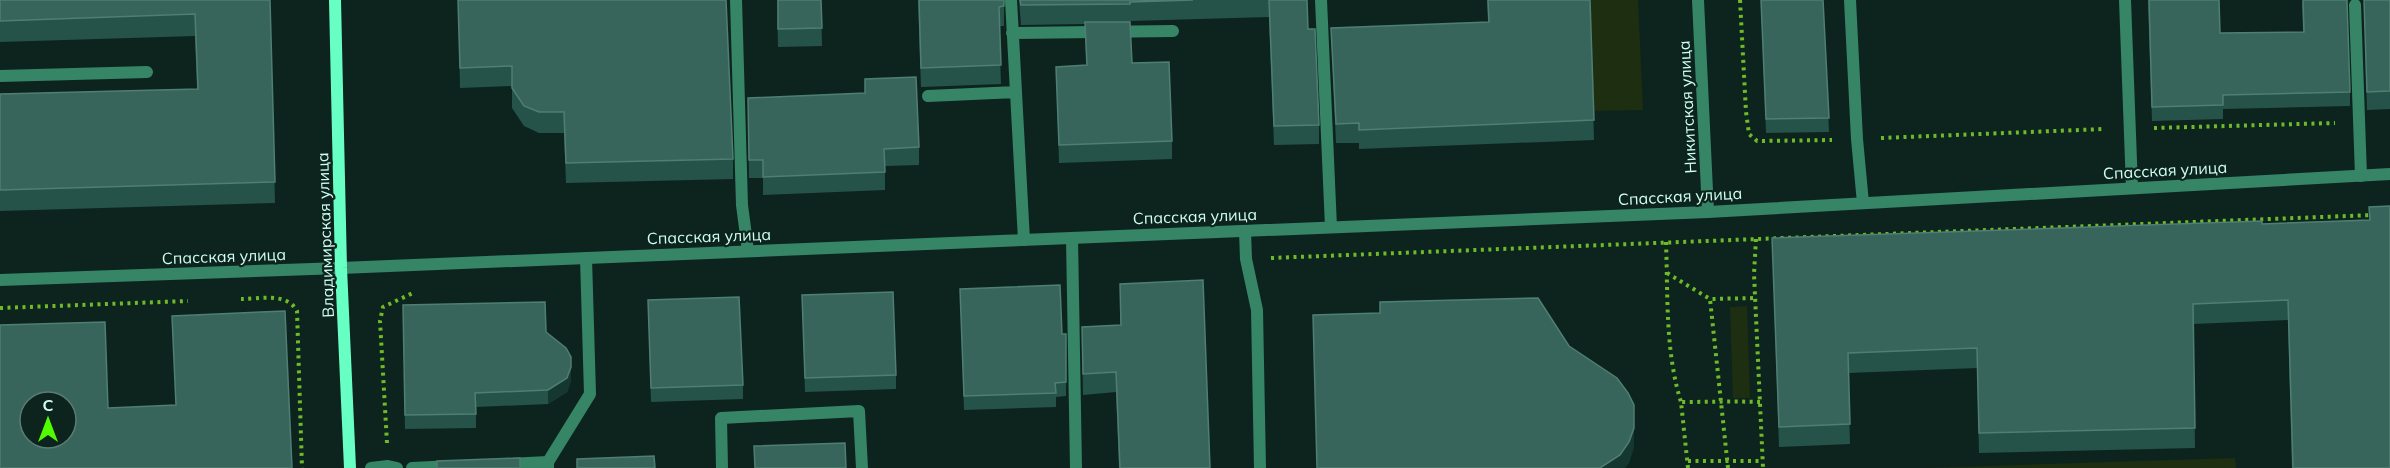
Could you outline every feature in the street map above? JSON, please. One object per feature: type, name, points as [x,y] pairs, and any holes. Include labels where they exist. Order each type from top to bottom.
[{"type":"main road","name":"Владимирская улица","points":[[335,0],[350,468]]},
{"type":"street","points":[[736,0],[742,205],[748,251]]},
{"type":"street","points":[[1011,0],[1024,240]]},
{"type":"street","points":[[1321,0],[1331,227]]},
{"type":"street","name":"Никитская улица","points":[[1698,0],[1708,212]]},
{"type":"street","points":[[1850,0],[1857,139],[1863,203]]},
{"type":"street","points":[[2125,0],[2132,188]]},
{"type":"street","points":[[2355,4],[2361,176]]},
{"type":"street","points":[[1012,33],[1173,31]]},
{"type":"street","points":[[0,76],[147,72]]},
{"type":"street","points":[[928,96],[1016,92]]},
{"type":"street","name":"Спасская улица","points":[[0,280],[1708,212],[2390,174]]},
{"type":"street","points":[[1245,231],[1246,259],[1257,310],[1260,468]]},
{"type":"street","points":[[1072,238],[1076,468]]},
{"type":"street","points":[[491,464],[548,465],[590,394],[586,258]]},
{"type":"street","points":[[722,468],[721,418],[859,411],[862,468]]},
{"type":"street","points":[[412,468],[469,465]]},
{"type":"street","points":[[371,468],[392,467]]},
{"type":"path","points":[[1740,0],[1747,128],[1753,139],[1757,141],[2359,122]]},
{"type":"path","points":[[1246,259],[2378,214]]},
{"type":"path","points":[[1756,239],[1756,298],[1763,468]]},
{"type":"path","points":[[1666,242],[1671,356],[1674,379],[1682,402],[1688,468]]},
{"type":"path","points":[[1667,273],[1710,299],[1756,298]]},
{"type":"path","points":[[392,467],[380,321],[383,307],[416,291]]},
{"type":"path","points":[[235,300],[279,298],[294,305],[297,311],[302,468]]},
{"type":"path","points":[[1710,299],[1710,320],[1722,400],[1728,468]]},
{"type":"path","points":[[0,308],[189,301]]},
{"type":"path","points":[[1682,402],[1722,400],[1760,402]]},
{"type":"path","points":[[1688,461],[1763,461]]},
{"type":"green space","points":[[1589,0],[1638,0],[1643,110],[1593,111]]},
{"type":"green space","points":[[1747,306],[1750,398],[1733,398],[1730,307]]},
{"type":"green space","points":[[2235,458],[2236,468],[1927,468]]},
{"type":"building","points":[[0,0],[270,0],[275,182],[0,190],[0,94],[198,89],[195,14],[0,21]]},
{"type":"building","points":[[458,0],[726,0],[733,159],[566,163],[564,112],[539,112],[524,106],[512,88],[512,66],[460,68]]},
{"type":"building","points":[[778,0],[821,0],[822,28],[778,29]]},
{"type":"building","points":[[919,0],[1004,0],[1004,6],[999,7],[1001,65],[921,68]]},
{"type":"building","points":[[1020,0],[1193,0],[1130,2],[1130,4],[1021,5]]},
{"type":"building","points":[[1269,0],[1307,0],[1308,29],[1315,29],[1319,125],[1274,126]]},
{"type":"building","points":[[1488,0],[1590,0],[1594,120],[1359,130],[1359,123],[1336,124],[1331,28],[1489,22]]},
{"type":"building","points":[[1761,0],[1823,0],[1829,118],[1766,119]]},
{"type":"building","points":[[2149,0],[2219,0],[2220,33],[2304,32],[2303,0],[2347,0],[2350,92],[2223,95],[2223,105],[2152,107]]},
{"type":"building","points":[[2364,0],[2390,0],[2390,91],[2367,92]]},
{"type":"building","points":[[1085,22],[1130,22],[1132,63],[1169,62],[1172,141],[1059,145],[1056,67],[1087,65]]},
{"type":"building","points":[[916,77],[919,147],[884,149],[885,172],[763,177],[763,160],[749,160],[748,98],[865,93],[865,79]]},
{"type":"building","points":[[2390,206],[2390,468],[2293,468],[2288,300],[2193,304],[2195,428],[1979,433],[1977,348],[1848,353],[1850,424],[1779,427],[1772,238],[2262,221],[2262,224],[2370,220],[2369,207]]},
{"type":"building","points":[[1203,280],[1210,468],[1120,468],[1116,372],[1083,374],[1082,327],[1121,325],[1120,284]]},
{"type":"building","points":[[1060,285],[1062,334],[1066,334],[1066,382],[1055,383],[1056,393],[964,396],[960,289]]},
{"type":"building","points":[[893,292],[896,375],[805,378],[802,295]]},
{"type":"building","points":[[739,297],[743,385],[651,388],[648,300]]},
{"type":"building","points":[[1538,298],[1569,346],[1617,378],[1628,393],[1634,405],[1634,428],[1629,442],[1620,455],[1600,468],[1317,468],[1313,315],[1380,313],[1380,302]]},
{"type":"building","points":[[545,302],[546,332],[566,348],[571,357],[571,367],[567,378],[548,390],[475,393],[476,414],[405,415],[403,305]]},
{"type":"building","points":[[285,311],[292,468],[0,468],[0,325],[105,322],[108,408],[176,405],[172,316]]},
{"type":"building","points":[[845,443],[846,468],[755,468],[754,446]]},
{"type":"building","points":[[654,456],[655,468],[577,468],[577,459]]},
{"type":"building","points":[[520,458],[520,468],[437,468],[437,461]]}]
